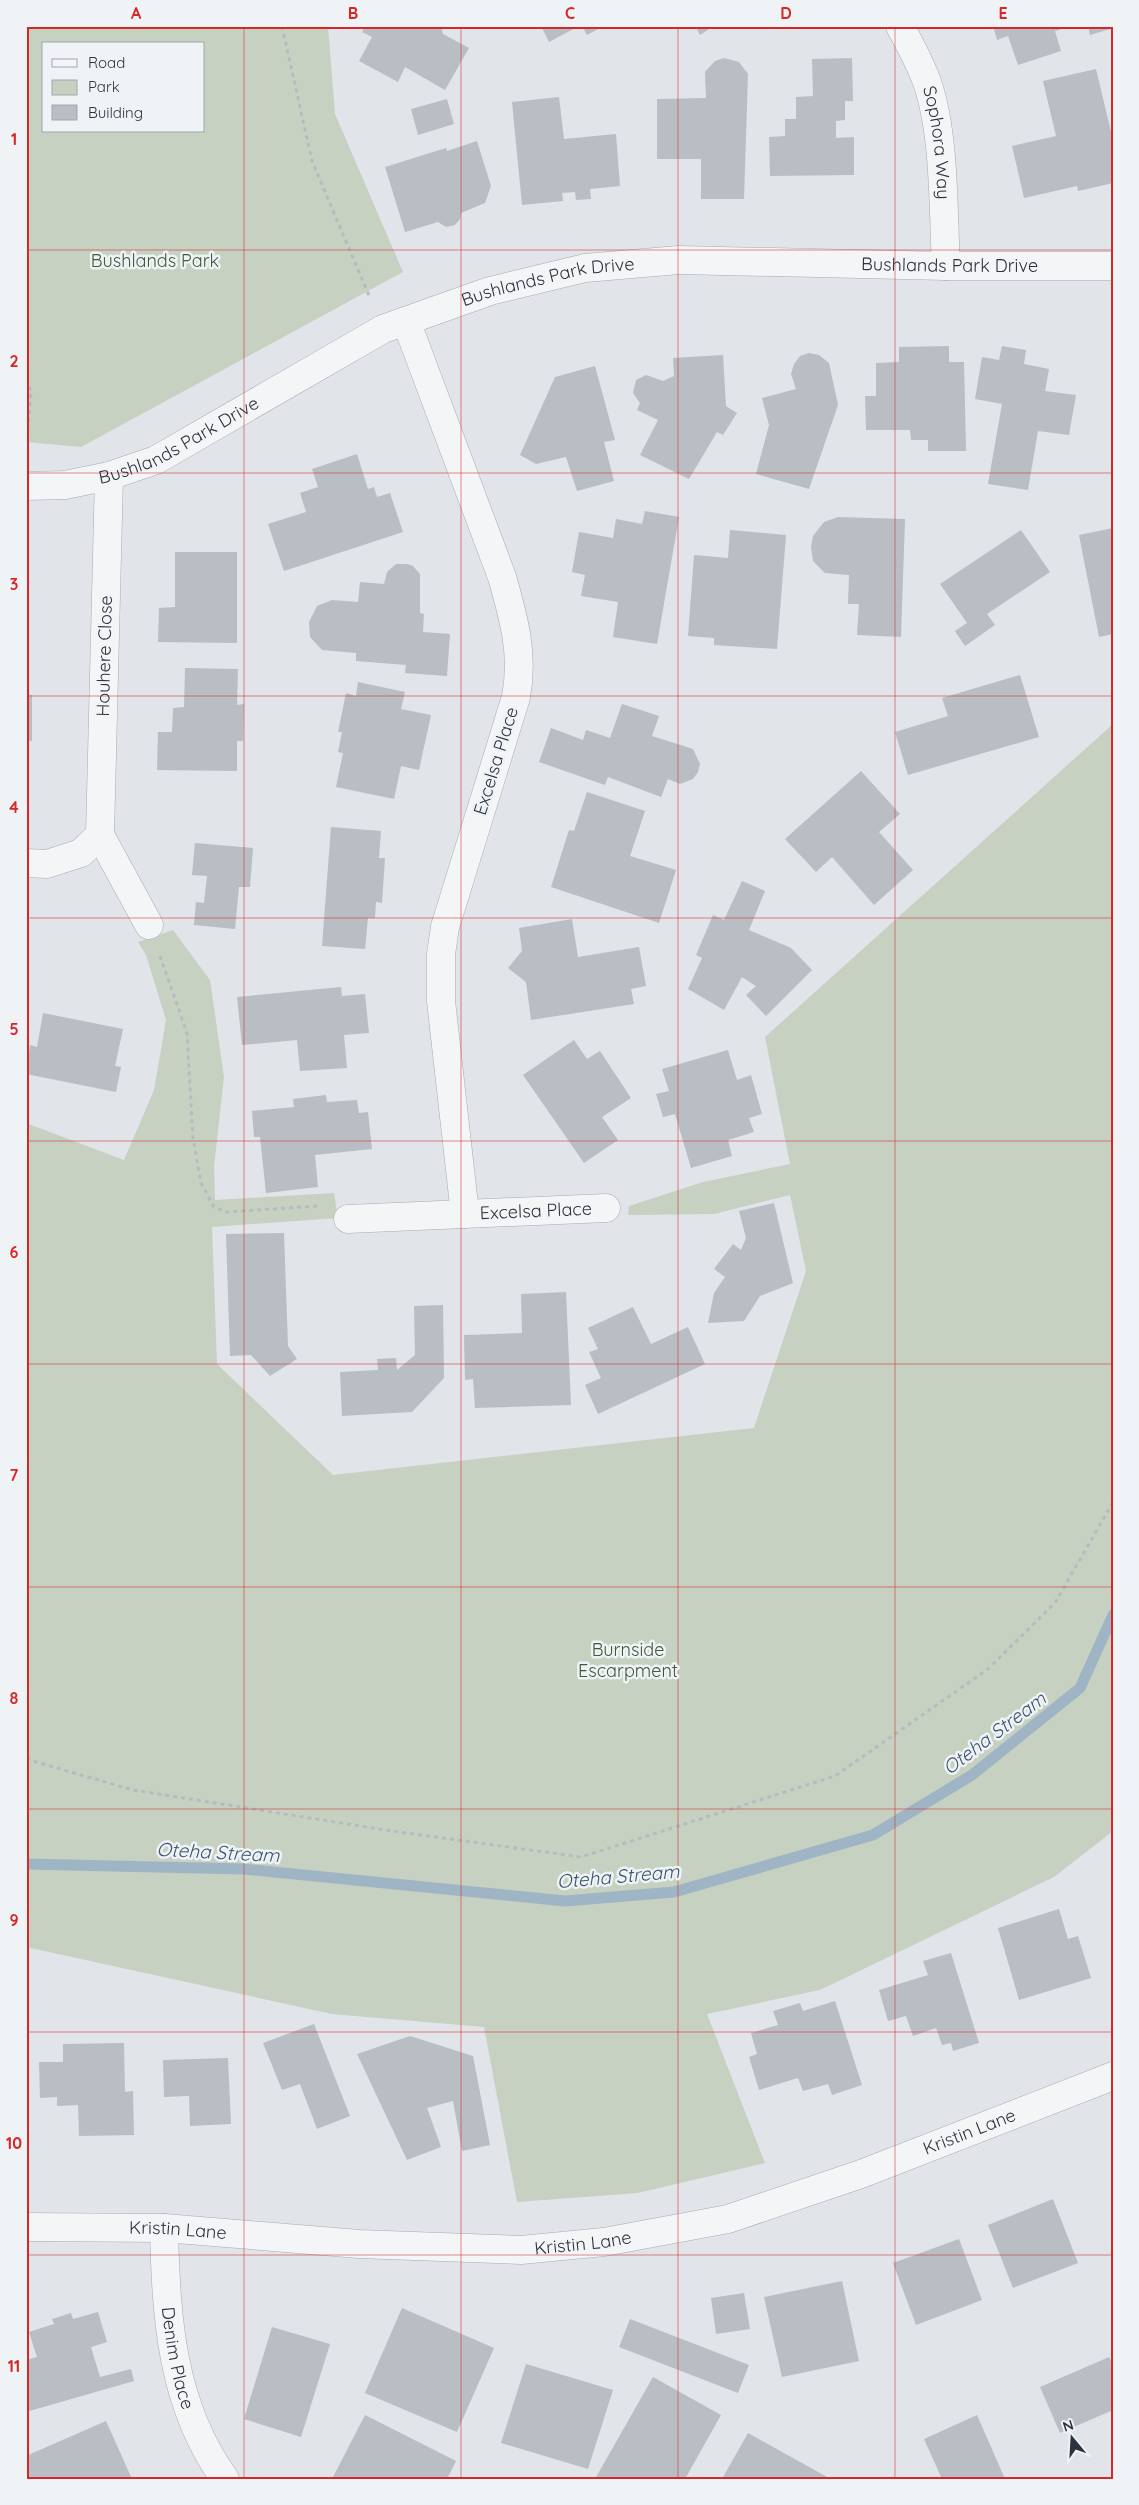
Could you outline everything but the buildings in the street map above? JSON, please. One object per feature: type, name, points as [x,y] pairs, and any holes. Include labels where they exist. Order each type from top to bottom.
[{"type":"street","name":"Sophora Way","points":[[900,26],[912,47],[928,85],[938,133],[946,266]]},
{"type":"street","name":"Bushlands Park Drive","points":[[26,486],[65,485],[109,476],[156,460],[395,325],[490,292],[585,268],[679,260],[946,266],[1113,266]]},
{"type":"street","name":"Excelsa Place","points":[[395,325],[502,577],[514,616],[521,672],[516,697],[445,927],[441,954],[441,1002],[465,1214]]},
{"type":"street","name":"Houhere Close","points":[[100,835],[109,476]]},
{"type":"street","points":[[26,863],[47,864],[81,853],[100,835],[150,925]]},
{"type":"street","name":"Excelsa Place","points":[[348,1219],[606,1208]]},
{"type":"street","name":"Kristin Lane","points":[[26,2228],[164,2228],[359,2244],[520,2250],[604,2242],[728,2219],[861,2174],[1113,2076]]},
{"type":"street","name":"Denim Place","points":[[164,2228],[166,2302],[177,2370],[192,2420],[212,2461],[225,2479]]},
{"type":"path","points":[[282,26],[312,161],[395,325]]},
{"type":"path","points":[[26,379],[31,391],[26,450]]},
{"type":"path","points":[[150,925],[188,1033],[193,1138],[201,1183],[214,1207],[226,1212],[335,1204],[348,1219]]},
{"type":"path","points":[[26,1759],[133,1790],[392,1832],[581,1857],[835,1776],[988,1669],[1055,1603],[1113,1502]]},
{"type":"green space","name":"Bushlands Park","points":[[26,26],[328,26],[335,114],[403,272],[81,447],[26,442]]},
{"type":"green space","name":"Burnside Escarpment","points":[[1113,724],[1113,1831],[1054,1877],[820,1990],[707,2014],[765,2163],[638,2193],[517,2202],[484,2027],[332,2014],[26,1947],[26,1123],[124,1160],[154,1090],[166,1020],[146,955],[138,942],[173,930],[210,980],[224,1077],[214,1167],[215,1200],[334,1193],[338,1218],[212,1227],[217,1364],[333,1475],[754,1428],[806,1271],[790,1195],[714,1214],[628,1215],[629,1206],[703,1182],[790,1164],[765,1037]]},
{"type":"waterway","name":"Oteha Stream","points":[[26,1864],[243,1869],[565,1901],[674,1892],[873,1835],[972,1775],[1080,1688],[1113,1615]]}]
